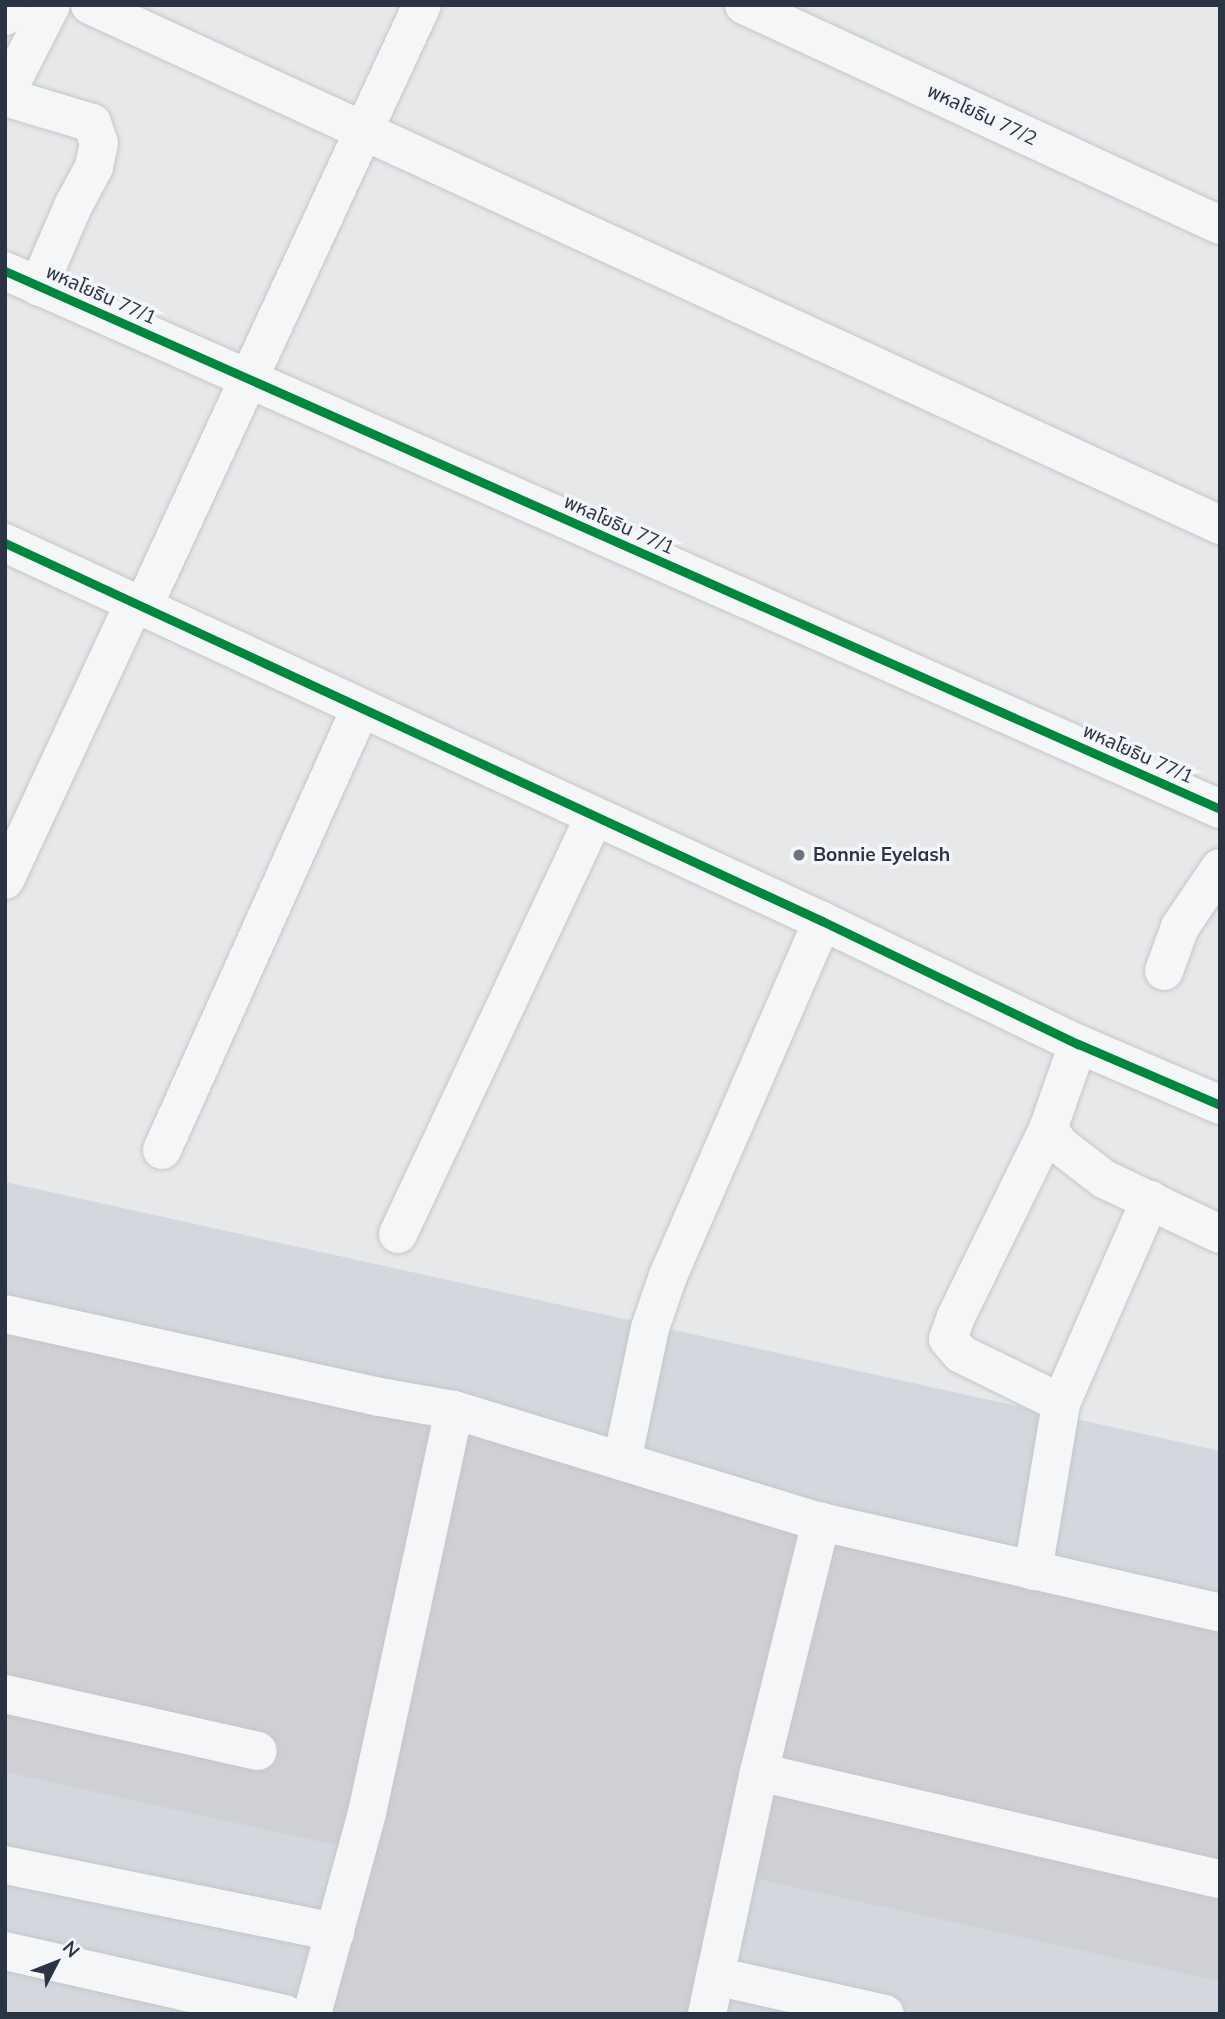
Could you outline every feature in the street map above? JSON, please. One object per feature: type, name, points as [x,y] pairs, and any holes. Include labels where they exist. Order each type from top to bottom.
[{"type":"street","points":[[5,16],[10,5]]},
{"type":"street","points":[[22,279],[74,204],[94,167],[99,143],[92,123],[5,96],[51,5]]},
{"type":"street","points":[[90,5],[1220,525]]},
{"type":"street","points":[[5,880],[247,380],[422,5]]},
{"type":"street","name":"พหลโยธิน 77/2","points":[[744,5],[1220,225]]},
{"type":"street","name":"พหลโยธิน 77/1","points":[[22,279],[1220,809]]},
{"type":"street","points":[[5,543],[137,607],[822,921],[1078,1044],[1220,1105]]},
{"type":"street","points":[[162,1150],[360,709]]},
{"type":"street","points":[[398,1234],[594,817]]},
{"type":"street","points":[[1164,971],[1180,927],[1220,868]]},
{"type":"street","points":[[622,1461],[650,1328],[668,1276],[822,921]]},
{"type":"street","points":[[1061,1403],[961,1354],[948,1339],[1048,1129],[1078,1044]]},
{"type":"street","points":[[1048,1129],[1061,1146],[1104,1179],[1220,1234]]},
{"type":"street","points":[[1033,1571],[1061,1403],[1150,1200]]},
{"type":"street","points":[[5,1314],[380,1397],[454,1409],[821,1522],[1220,1613]]},
{"type":"street","points":[[312,2014],[367,1813],[454,1409]]},
{"type":"street","points":[[707,2014],[758,1772],[821,1522]]},
{"type":"street","points":[[5,1694],[258,1751]]},
{"type":"street","points":[[758,1772],[1220,1879]]},
{"type":"street","points":[[5,1865],[335,1933]]},
{"type":"street","points":[[5,1951],[285,2014]]},
{"type":"street","points":[[715,1976],[885,2014]]},
{"type":"shaded area","points":[[5,1182],[1220,1451],[1220,2014],[5,2014]]},
{"type":"building","points":[[5,1325],[1220,1593],[1220,1981],[730,1873],[700,2014],[333,2014],[367,1852],[5,1772]]},
{"type":"cycle path","points":[[5,271],[1220,809]]},
{"type":"cycle path","points":[[5,543],[822,921],[1078,1044],[1220,1105]]},
{"type":"place","name":"Bonnie Eyelash","points":[[799,855]]}]
